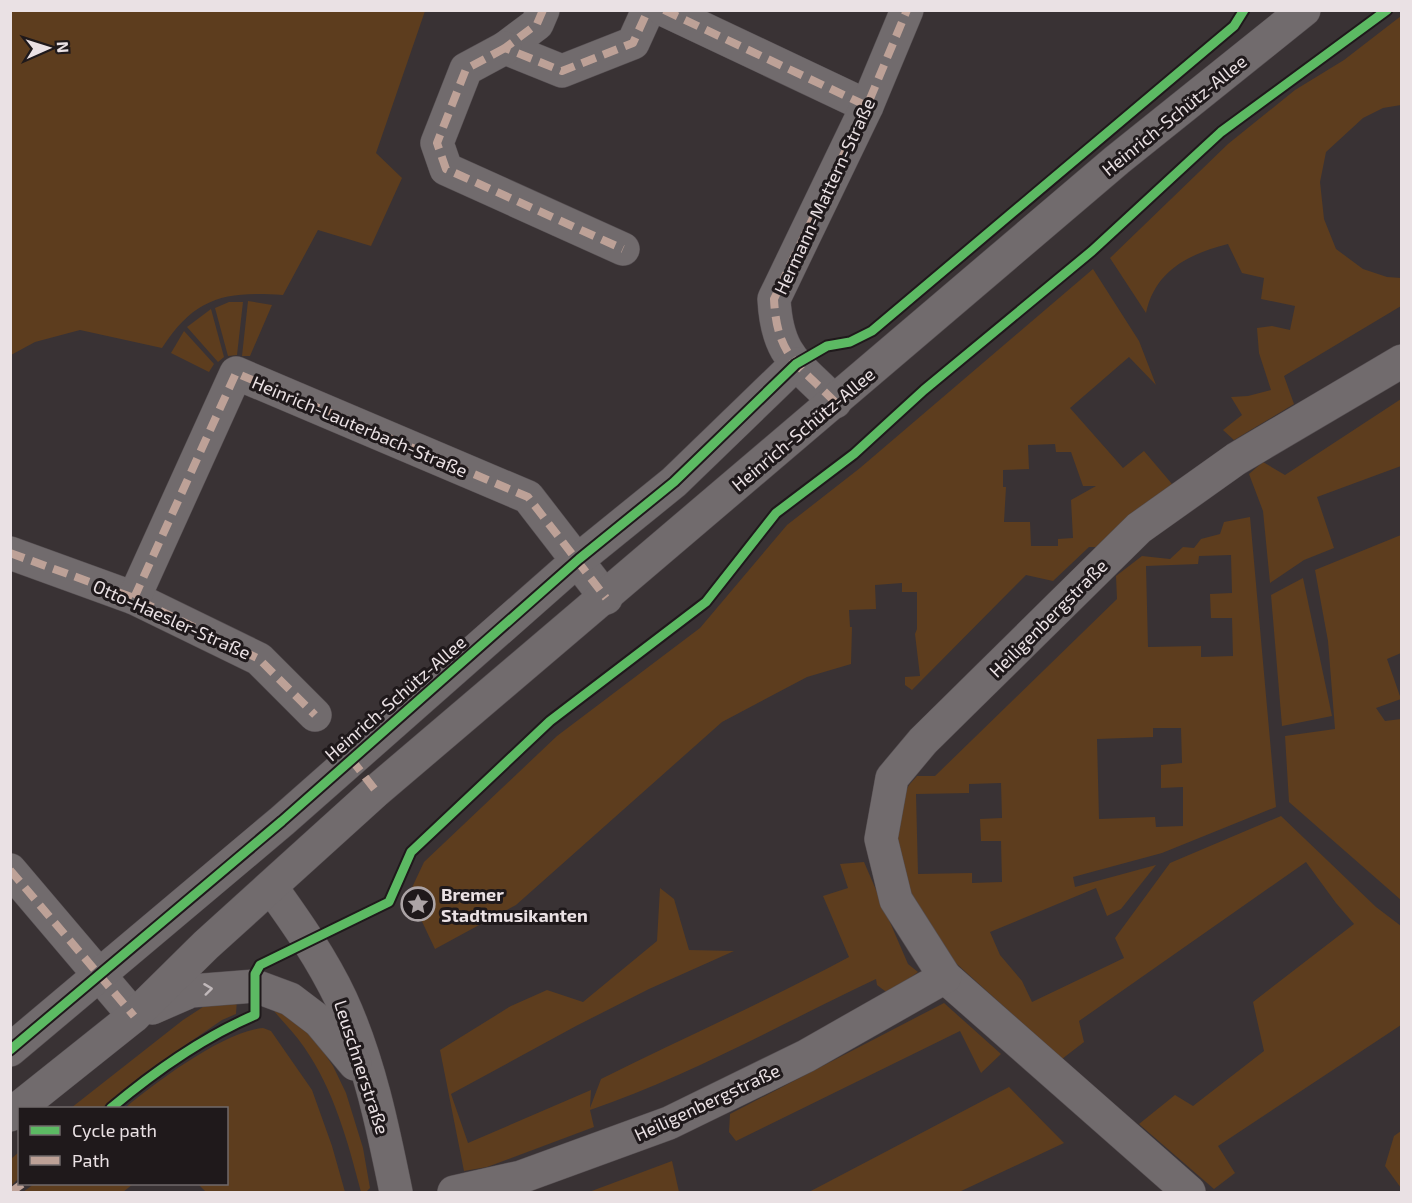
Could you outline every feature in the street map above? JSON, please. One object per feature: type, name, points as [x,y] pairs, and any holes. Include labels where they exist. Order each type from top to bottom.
[{"type":"street","points":[[543,10],[537,24],[505,48],[466,69],[437,143],[446,169],[623,249]]},
{"type":"street","points":[[505,48],[562,71],[633,43],[648,10]]},
{"type":"street","points":[[664,10],[867,106]]},
{"type":"street","name":"Hermann-Mattern-Straße","points":[[835,402],[788,355],[776,327],[774,299],[867,106],[907,10]]},
{"type":"street","name":"Heinrich-Schütz-Allee","points":[[20,1107],[134,1016],[206,945],[376,791],[606,598],[1117,160],[1304,10]]},
{"type":"street","name":"Heiligenbergstraße","points":[[1189,1192],[945,976],[896,900],[881,839],[892,778],[923,741],[1139,528],[1236,459],[1401,361]]},
{"type":"street","name":"Heinrich-Schütz-Allee","points":[[10,1050],[282,821],[579,559],[674,482],[796,364]]},
{"type":"street","name":"Heinrich-Lauterbach-Straße","points":[[134,598],[236,373],[528,497],[579,559],[606,598]]},
{"type":"street","name":"Otto-Haesler-Straße","points":[[10,553],[134,598],[259,659],[315,715]]},
{"type":"street","points":[[351,759],[376,791]]},
{"type":"street","points":[[10,870],[134,1016],[191,991],[255,986],[290,999],[319,1021],[343,1047],[372,1088]]},
{"type":"street","name":"Leuschnerstraße","points":[[271,887],[310,942],[342,1000],[372,1088],[396,1192]]},
{"type":"street","name":"Heiligenbergstraße","points":[[454,1192],[521,1177],[669,1123],[806,1056],[945,976]]},
{"type":"shaded area","points":[[10,11],[425,11],[376,153],[402,178],[371,246],[318,230],[283,295],[244,294],[213,301],[199,308],[187,318],[162,348],[80,330],[35,342],[11,355]]},
{"type":"shaded area","points":[[1401,16],[1401,105],[1383,108],[1363,118],[1326,152],[1320,182],[1324,219],[1336,249],[1363,269],[1387,277],[1401,278],[1401,306],[1284,376],[1294,404],[1234,440],[1223,430],[1242,415],[1231,397],[1248,396],[1271,390],[1259,353],[1257,328],[1272,326],[1290,330],[1295,306],[1261,299],[1264,278],[1242,273],[1228,244],[1200,253],[1175,266],[1157,286],[1150,298],[1146,313],[1110,258],[1228,144],[1295,90],[1344,60]]},
{"type":"shaded area","points":[[1093,269],[1139,341],[1156,385],[1129,357],[1070,408],[1123,468],[1144,451],[1172,484],[1118,532],[1105,547],[1089,547],[1053,581],[1026,575],[912,690],[905,685],[905,677],[920,676],[915,634],[917,592],[902,592],[902,583],[875,585],[876,609],[849,610],[850,627],[852,627],[851,664],[807,677],[722,722],[516,905],[435,949],[409,894],[424,862],[557,736],[700,628],[787,525],[860,468]],"holes":[[[1055,444],[1056,452],[1071,452],[1083,486],[1096,486],[1071,500],[1073,538],[1058,539],[1058,546],[1031,546],[1030,522],[1004,522],[1006,487],[1003,487],[1003,470],[1029,469],[1028,445]]]},
{"type":"shaded area","points":[[248,301],[272,305],[250,356],[242,356]]},
{"type":"shaded area","points":[[229,302],[243,302],[237,355],[228,356],[215,308]]},
{"type":"shaded area","points":[[211,309],[224,357],[218,362],[187,327]]},
{"type":"shaded area","points":[[184,331],[214,364],[209,372],[171,353]]},
{"type":"shaded area","points":[[1401,399],[1401,466],[1317,497],[1334,548],[1304,560],[1270,583],[1263,511],[1249,474],[1263,462],[1285,475]]},
{"type":"shaded area","points":[[1250,517],[1276,807],[1162,853],[1073,877],[1075,887],[1156,865],[1121,909],[1107,916],[1096,888],[990,932],[1000,955],[1022,981],[1032,1002],[1124,958],[1115,938],[1170,863],[1281,816],[1376,907],[1401,926],[1401,1025],[1218,1146],[1235,1173],[1214,1189],[1139,1124],[1175,1095],[1193,1106],[1264,1051],[1253,1002],[1354,924],[1306,862],[1079,1021],[1084,1042],[1062,1059],[948,956],[908,894],[901,867],[897,831],[898,806],[909,785],[917,776],[935,776],[1117,599],[1116,576],[1142,556],[1170,559],[1183,547],[1194,548],[1201,539],[1220,534],[1224,522]],"holes":[[[1231,555],[1232,593],[1210,594],[1211,618],[1232,618],[1233,656],[1201,657],[1201,646],[1148,647],[1146,566],[1198,564],[1199,556]],[[1153,728],[1181,728],[1182,763],[1161,765],[1161,788],[1183,787],[1183,826],[1156,827],[1155,817],[1099,819],[1097,739],[1153,737]],[[1001,783],[1002,818],[980,819],[981,841],[1001,841],[1002,882],[972,883],[972,873],[918,874],[916,794],[969,793],[969,784]]]},
{"type":"shaded area","points":[[1401,535],[1401,653],[1387,659],[1401,699],[1376,708],[1385,721],[1401,719],[1401,900],[1289,802],[1285,736],[1335,729],[1328,641],[1315,570]]},
{"type":"shaded area","points":[[1303,578],[1332,716],[1282,726],[1271,595]]},
{"type":"shaded area","points":[[864,862],[908,964],[918,972],[889,994],[877,985],[876,979],[663,1082],[590,1110],[594,1127],[487,1167],[464,1171],[440,1050],[511,1006],[547,990],[583,1002],[657,941],[660,888],[674,899],[689,950],[734,951],[649,989],[451,1094],[468,1143],[591,1090],[590,1108],[601,1079],[849,957],[823,896],[848,888],[840,864]]},
{"type":"shaded area","points":[[237,999],[236,1014],[222,1020],[142,1075],[103,1107],[72,1107],[183,1020],[206,1005]]},
{"type":"shaded area","points":[[944,1003],[1001,1054],[981,1073],[960,1031],[736,1141],[729,1132],[730,1114]]},
{"type":"shaded area","points":[[274,1006],[307,1028],[333,1066],[346,1093],[363,1148],[370,1188],[366,1192],[361,1192],[345,1135],[324,1081],[304,1047],[274,1011]]},
{"type":"shaded area","points":[[263,1028],[271,1031],[312,1090],[345,1192],[206,1192],[199,1185],[228,1185],[228,1107],[126,1107],[172,1072],[210,1048],[247,1032]]},
{"type":"shaded area","points":[[1009,1087],[1064,1143],[959,1192],[809,1192]]},
{"type":"shaded area","points":[[1401,1131],[1401,1188],[1385,1166],[1394,1136]]},
{"type":"shaded area","points":[[18,1153],[18,1179],[11,1186],[11,1159]]},
{"type":"shaded area","points":[[672,1161],[679,1192],[589,1192]]},
{"type":"shaded area","points":[[33,1185],[132,1185],[123,1192],[23,1192]]},
{"type":"marked path","points":[[543,10],[537,24],[505,48],[562,71],[633,43],[648,10]]},
{"type":"marked path","points":[[664,10],[867,106]]},
{"type":"marked path","points":[[835,402],[800,368],[785,347],[776,319],[774,299],[867,106],[907,10]]},
{"type":"marked path","points":[[505,48],[466,69],[437,143],[446,169],[623,249]]},
{"type":"marked path","points":[[134,598],[236,373],[528,497],[606,598]]},
{"type":"marked path","points":[[10,553],[134,598],[259,659],[315,715]]},
{"type":"marked path","points":[[351,759],[376,791]]},
{"type":"marked path","points":[[10,870],[134,1016]]},
{"type":"marked path","points":[[11,1192],[21,1185]]},
{"type":"cycle path","points":[[10,1050],[282,821],[579,559],[674,482],[796,364],[827,346],[850,342],[872,331],[1234,26],[1244,10]]},
{"type":"cycle path","points":[[112,1107],[180,1056],[255,1015],[255,974],[260,965],[389,902],[411,852],[550,721],[706,602],[776,513],[854,454],[924,390],[1092,251],[1221,132],[1387,10]]},
{"type":"place","name":"Bremer Stadtmusikanten","points":[[418,904]]}]
